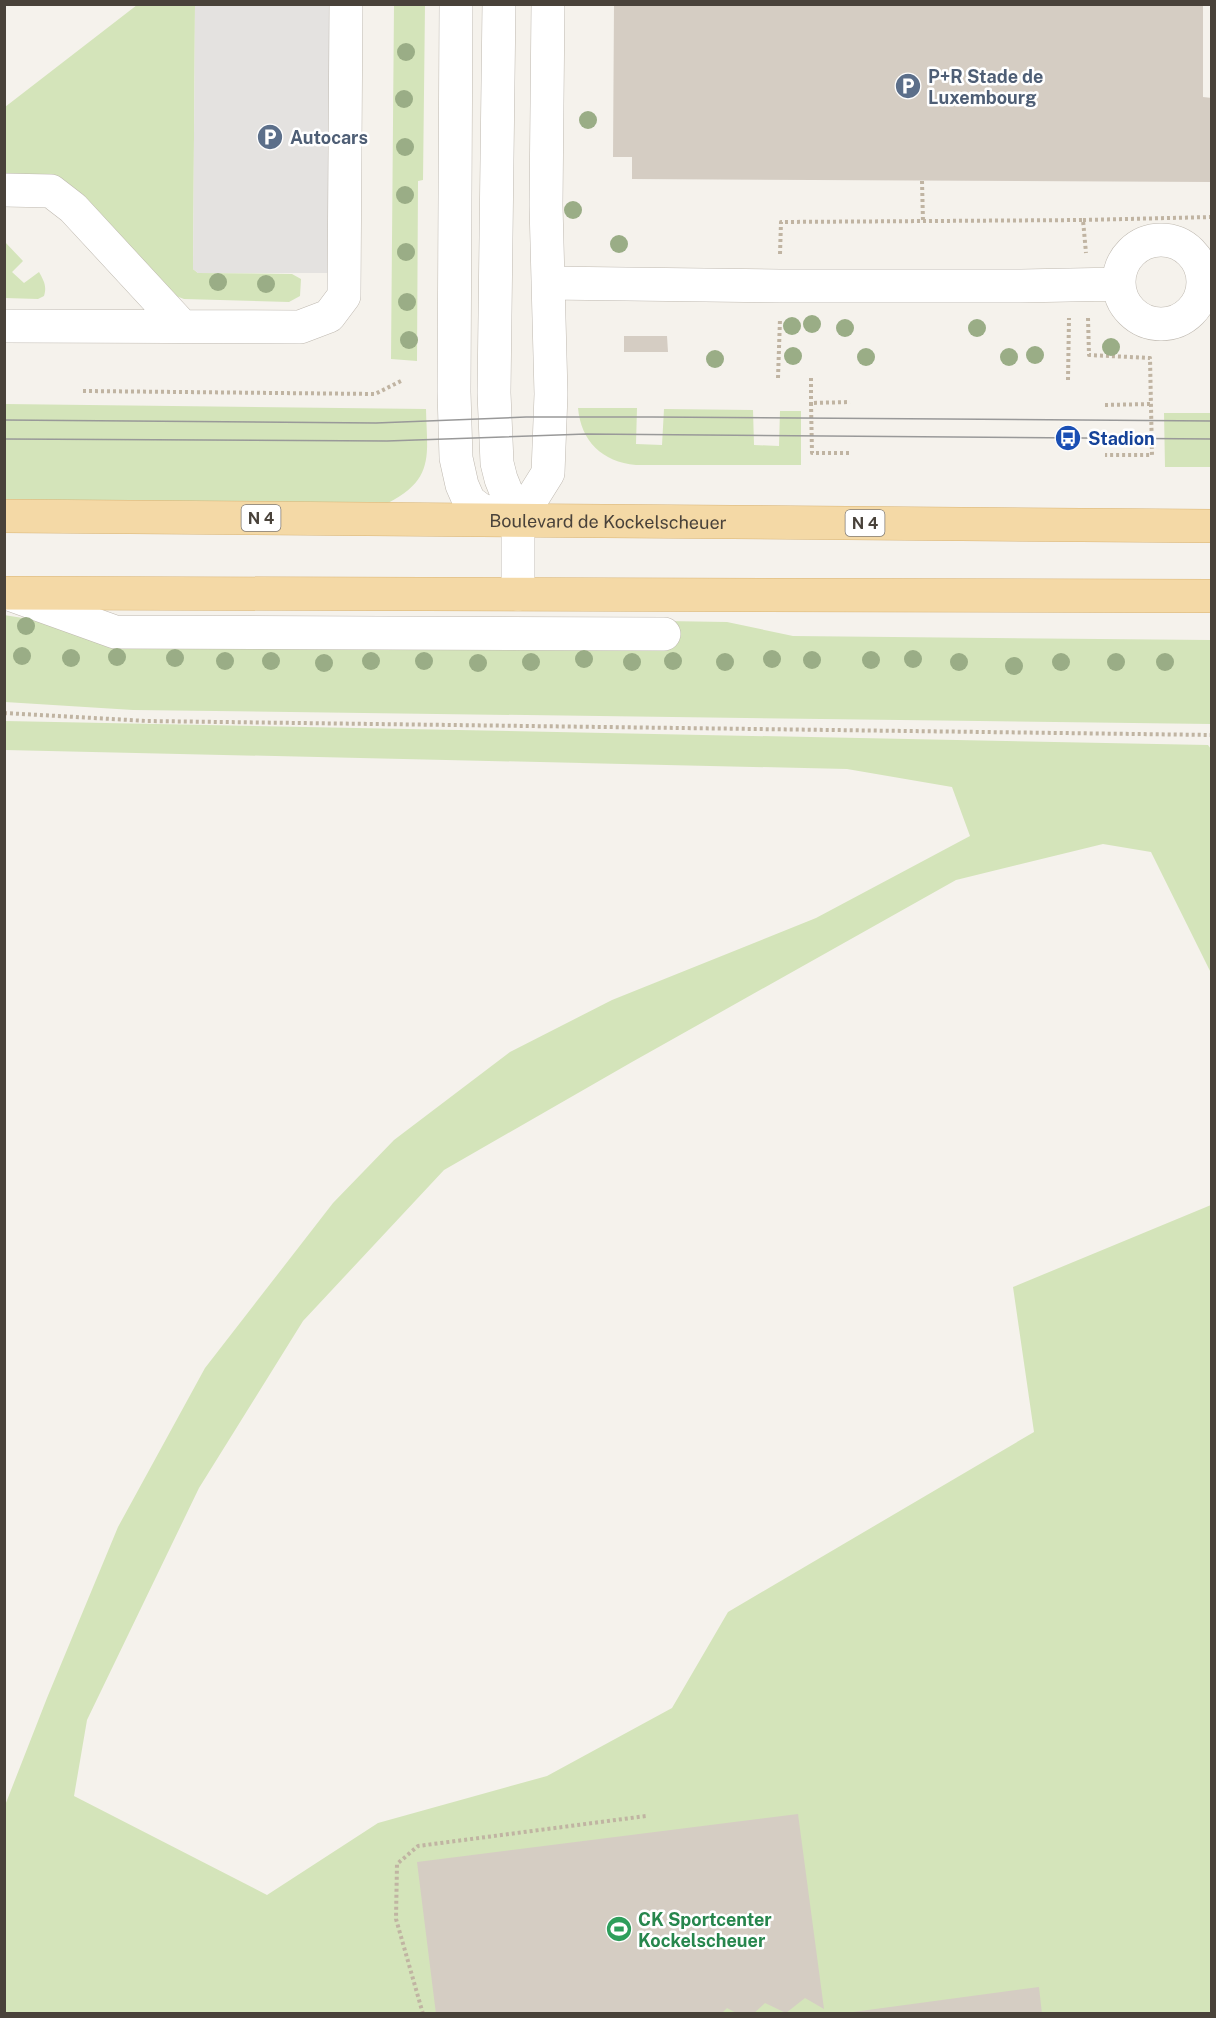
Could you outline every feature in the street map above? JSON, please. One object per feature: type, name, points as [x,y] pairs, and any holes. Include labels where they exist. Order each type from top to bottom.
[{"type":"main road","name":"Boulevard de Kockelscheuer","points":[[4,516],[1212,525]]},
{"type":"main road","points":[[5,593],[1212,596]]},
{"type":"lane","points":[[4,326],[300,327],[329,316],[344,296],[346,4]]},
{"type":"lane","points":[[456,4],[454,392],[456,458],[469,501],[481,510],[518,520]]},
{"type":"lane","points":[[499,4],[495,418],[497,463],[518,520],[518,594]]},
{"type":"lane","points":[[518,520],[548,473],[551,394],[548,283],[548,4]]},
{"type":"lane","points":[[4,190],[51,191],[73,208],[182,326]]},
{"type":"lane","points":[[548,283],[769,286],[1119,284]]},
{"type":"lane","points":[[5,593],[115,632],[664,634]]},
{"type":"path","points":[[922,181],[923,221]]},
{"type":"path","points":[[1083,220],[1212,217]]},
{"type":"path","points":[[811,378],[812,453],[849,453]]},
{"type":"path","points":[[83,392],[375,394],[401,381]]},
{"type":"path","points":[[812,403],[850,402]]},
{"type":"path","points":[[1105,405],[1150,404]]},
{"type":"path","points":[[4,713],[147,721],[1212,735]]},
{"type":"path","points":[[423,2013],[396,1919],[397,1864],[418,1846],[646,1816]]},
{"type":"green space","points":[[137,5],[195,5],[193,269],[198,273],[292,274],[301,279],[300,296],[289,302],[184,299],[168,293],[5,176],[5,107]]},
{"type":"green space","points":[[394,5],[425,5],[423,180],[418,181],[417,361],[391,359]]},
{"type":"green space","points":[[5,242],[23,261],[12,272],[24,283],[39,272],[44,284],[44,296],[38,299],[5,298]]},
{"type":"green space","points":[[5,404],[426,409],[427,453],[421,475],[414,485],[388,503],[5,504]]},
{"type":"green space","points":[[578,408],[637,408],[636,444],[662,445],[664,409],[753,410],[754,445],[779,446],[780,411],[801,411],[801,465],[636,465],[624,463],[595,448],[584,430]]},
{"type":"green space","points":[[1164,413],[1211,413],[1211,467],[1165,467]]},
{"type":"green space","points":[[4,615],[94,636],[665,621],[727,622],[793,636],[1211,640],[1211,724],[133,710],[5,702]]},
{"type":"green space","points":[[5,721],[1208,745],[1211,749],[1211,973],[1151,852],[1103,844],[956,880],[444,1170],[303,1321],[199,1488],[87,1720],[74,1796],[267,1895],[378,1823],[547,1776],[672,1708],[728,1612],[1034,1432],[1013,1287],[1211,1205],[1211,2013],[5,2013],[4,1808],[47,1698],[118,1527],[205,1368],[333,1203],[394,1140],[510,1052],[612,1000],[816,918],[970,836],[952,787],[847,769],[5,750]]},
{"type":"shaded area","name":"Autocars","points":[[195,5],[346,5],[345,273],[198,273],[193,269]]},
{"type":"building","name":"P+R Stade de Luxembourg","points":[[614,4],[1203,4],[1203,97],[1212,98],[1212,182],[632,179],[632,157],[613,157]]},
{"type":"building","points":[[624,336],[667,336],[668,352],[624,352]]},
{"type":"building","name":"CK Sportcenter Kockelscheuer","points":[[798,1814],[824,2009],[805,1998],[786,2013],[765,2003],[753,2014],[738,2014],[727,2008],[721,2014],[436,2014],[417,1862]]},
{"type":"building","points":[[1039,1987],[1042,2014],[853,2014],[853,2012]]},
{"type":"tram line","points":[[4,420],[376,423],[526,417],[652,417],[1212,421]]},
{"type":"tram line","points":[[4,439],[387,441],[586,434],[1212,439]]},
{"type":"place","name":"P+R Stade de Luxembourg","points":[[908,86]]},
{"type":"place","name":"Autocars","points":[[270,137]]},
{"type":"place","name":"Stadion","points":[[1068,438]]},
{"type":"place","name":"CK Sportcenter Kockelscheuer","points":[[619,1929]]}]
